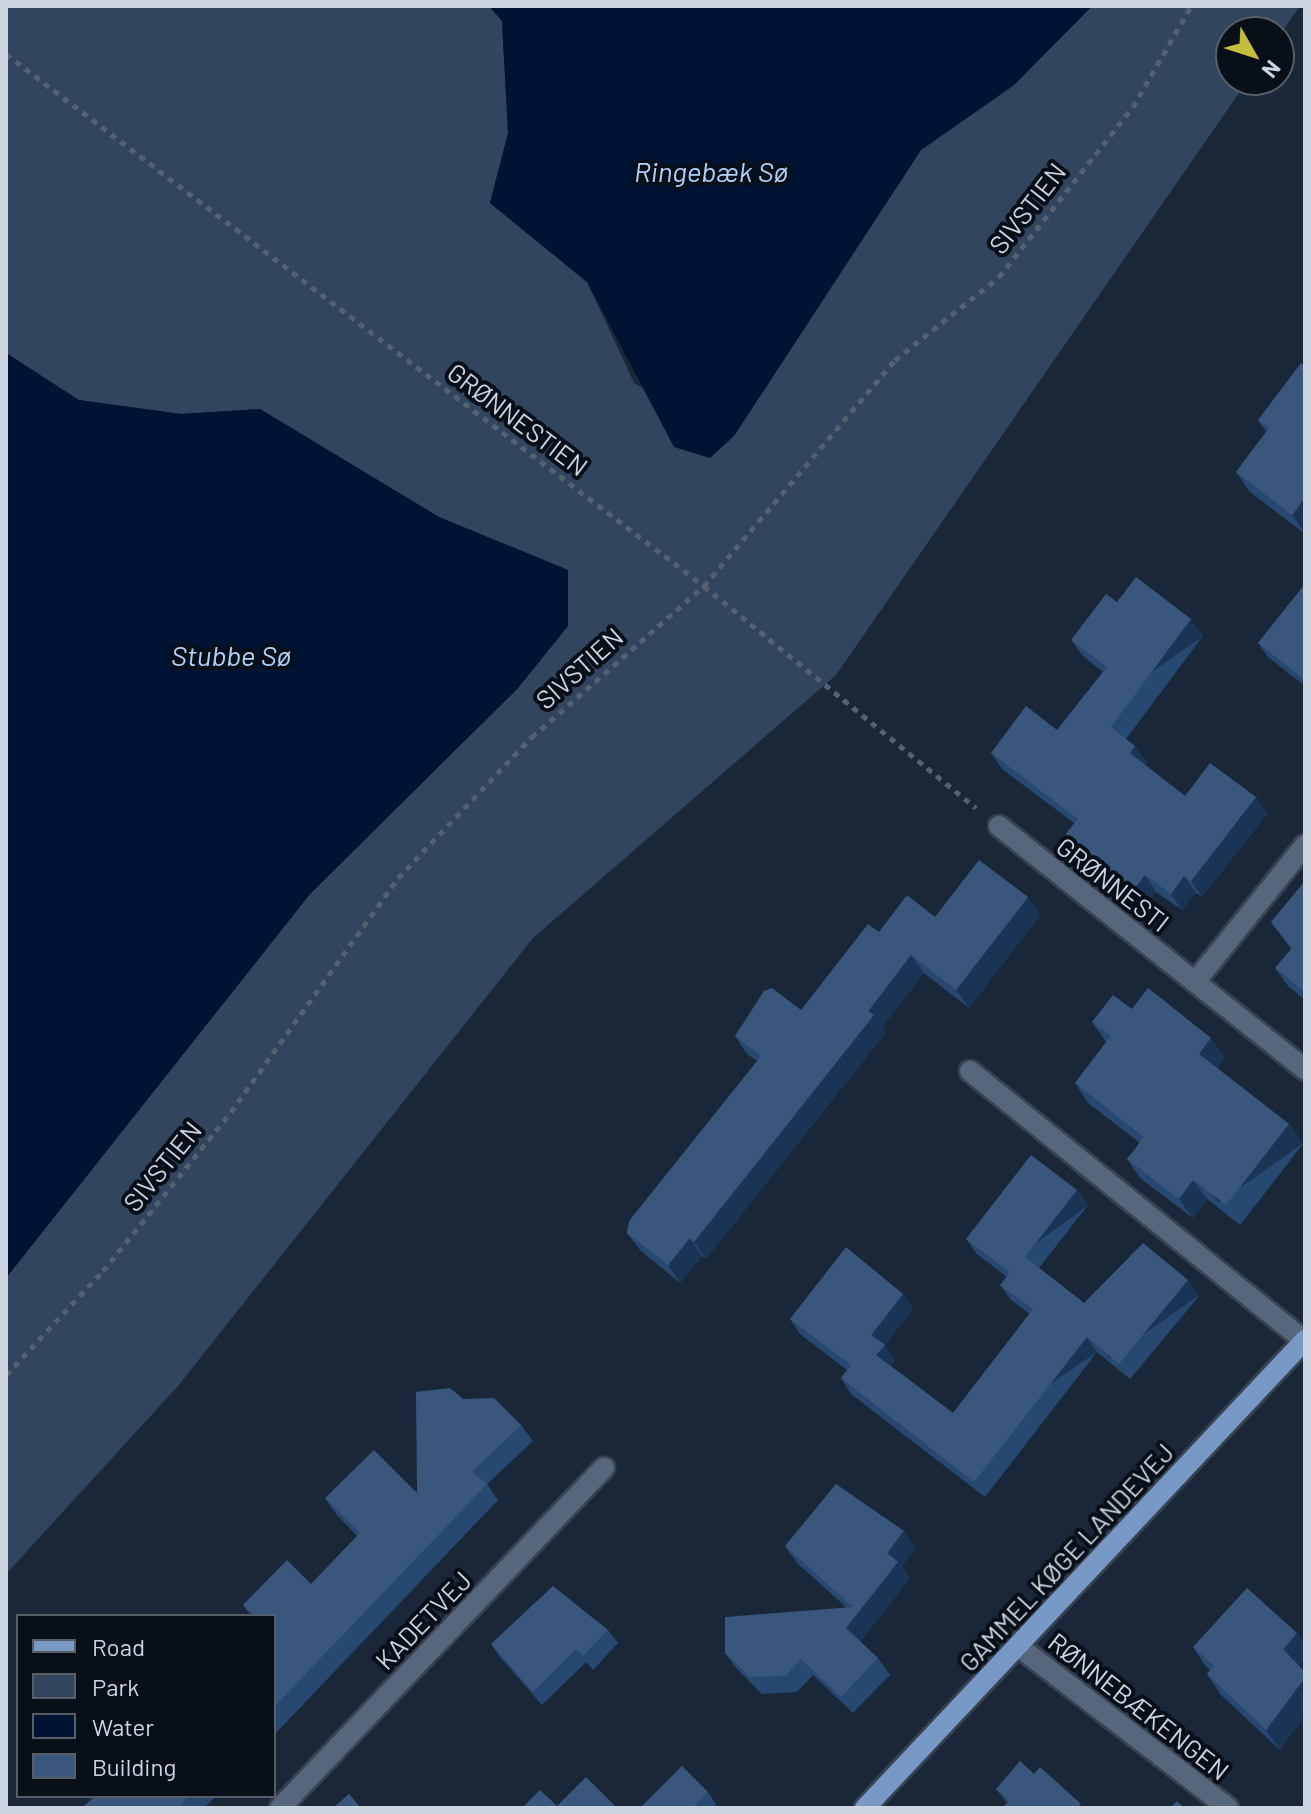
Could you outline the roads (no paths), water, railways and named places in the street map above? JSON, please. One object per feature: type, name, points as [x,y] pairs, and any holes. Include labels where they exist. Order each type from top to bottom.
[{"type":"main road","name":"GAMMEL KØGE LANDEVEJ","points":[[865,1808],[1305,1340]]},
{"type":"street","name":"GRØNNESTI","points":[[999,826],[1305,1069]]},
{"type":"street","points":[[1195,982],[1305,845]]},
{"type":"street","name":"GAMMEL KØGE LANDEVEJ","points":[[970,1071],[1305,1340]]},
{"type":"street","name":"KADETVEJ","points":[[280,1808],[604,1468]]},
{"type":"street","name":"RØNNEBÆKENGEN","points":[[1018,1646],[1228,1808]]},
{"type":"water","name":"Ringebæk Sø","points":[[489,6],[1092,6],[1014,85],[921,150],[734,436],[710,458],[674,447],[587,282],[490,203],[508,133],[502,21]]},
{"type":"water","name":"Stubbe Sø","points":[[6,353],[79,400],[181,414],[260,409],[439,517],[568,570],[568,626],[518,688],[310,894],[6,1278]]}]
